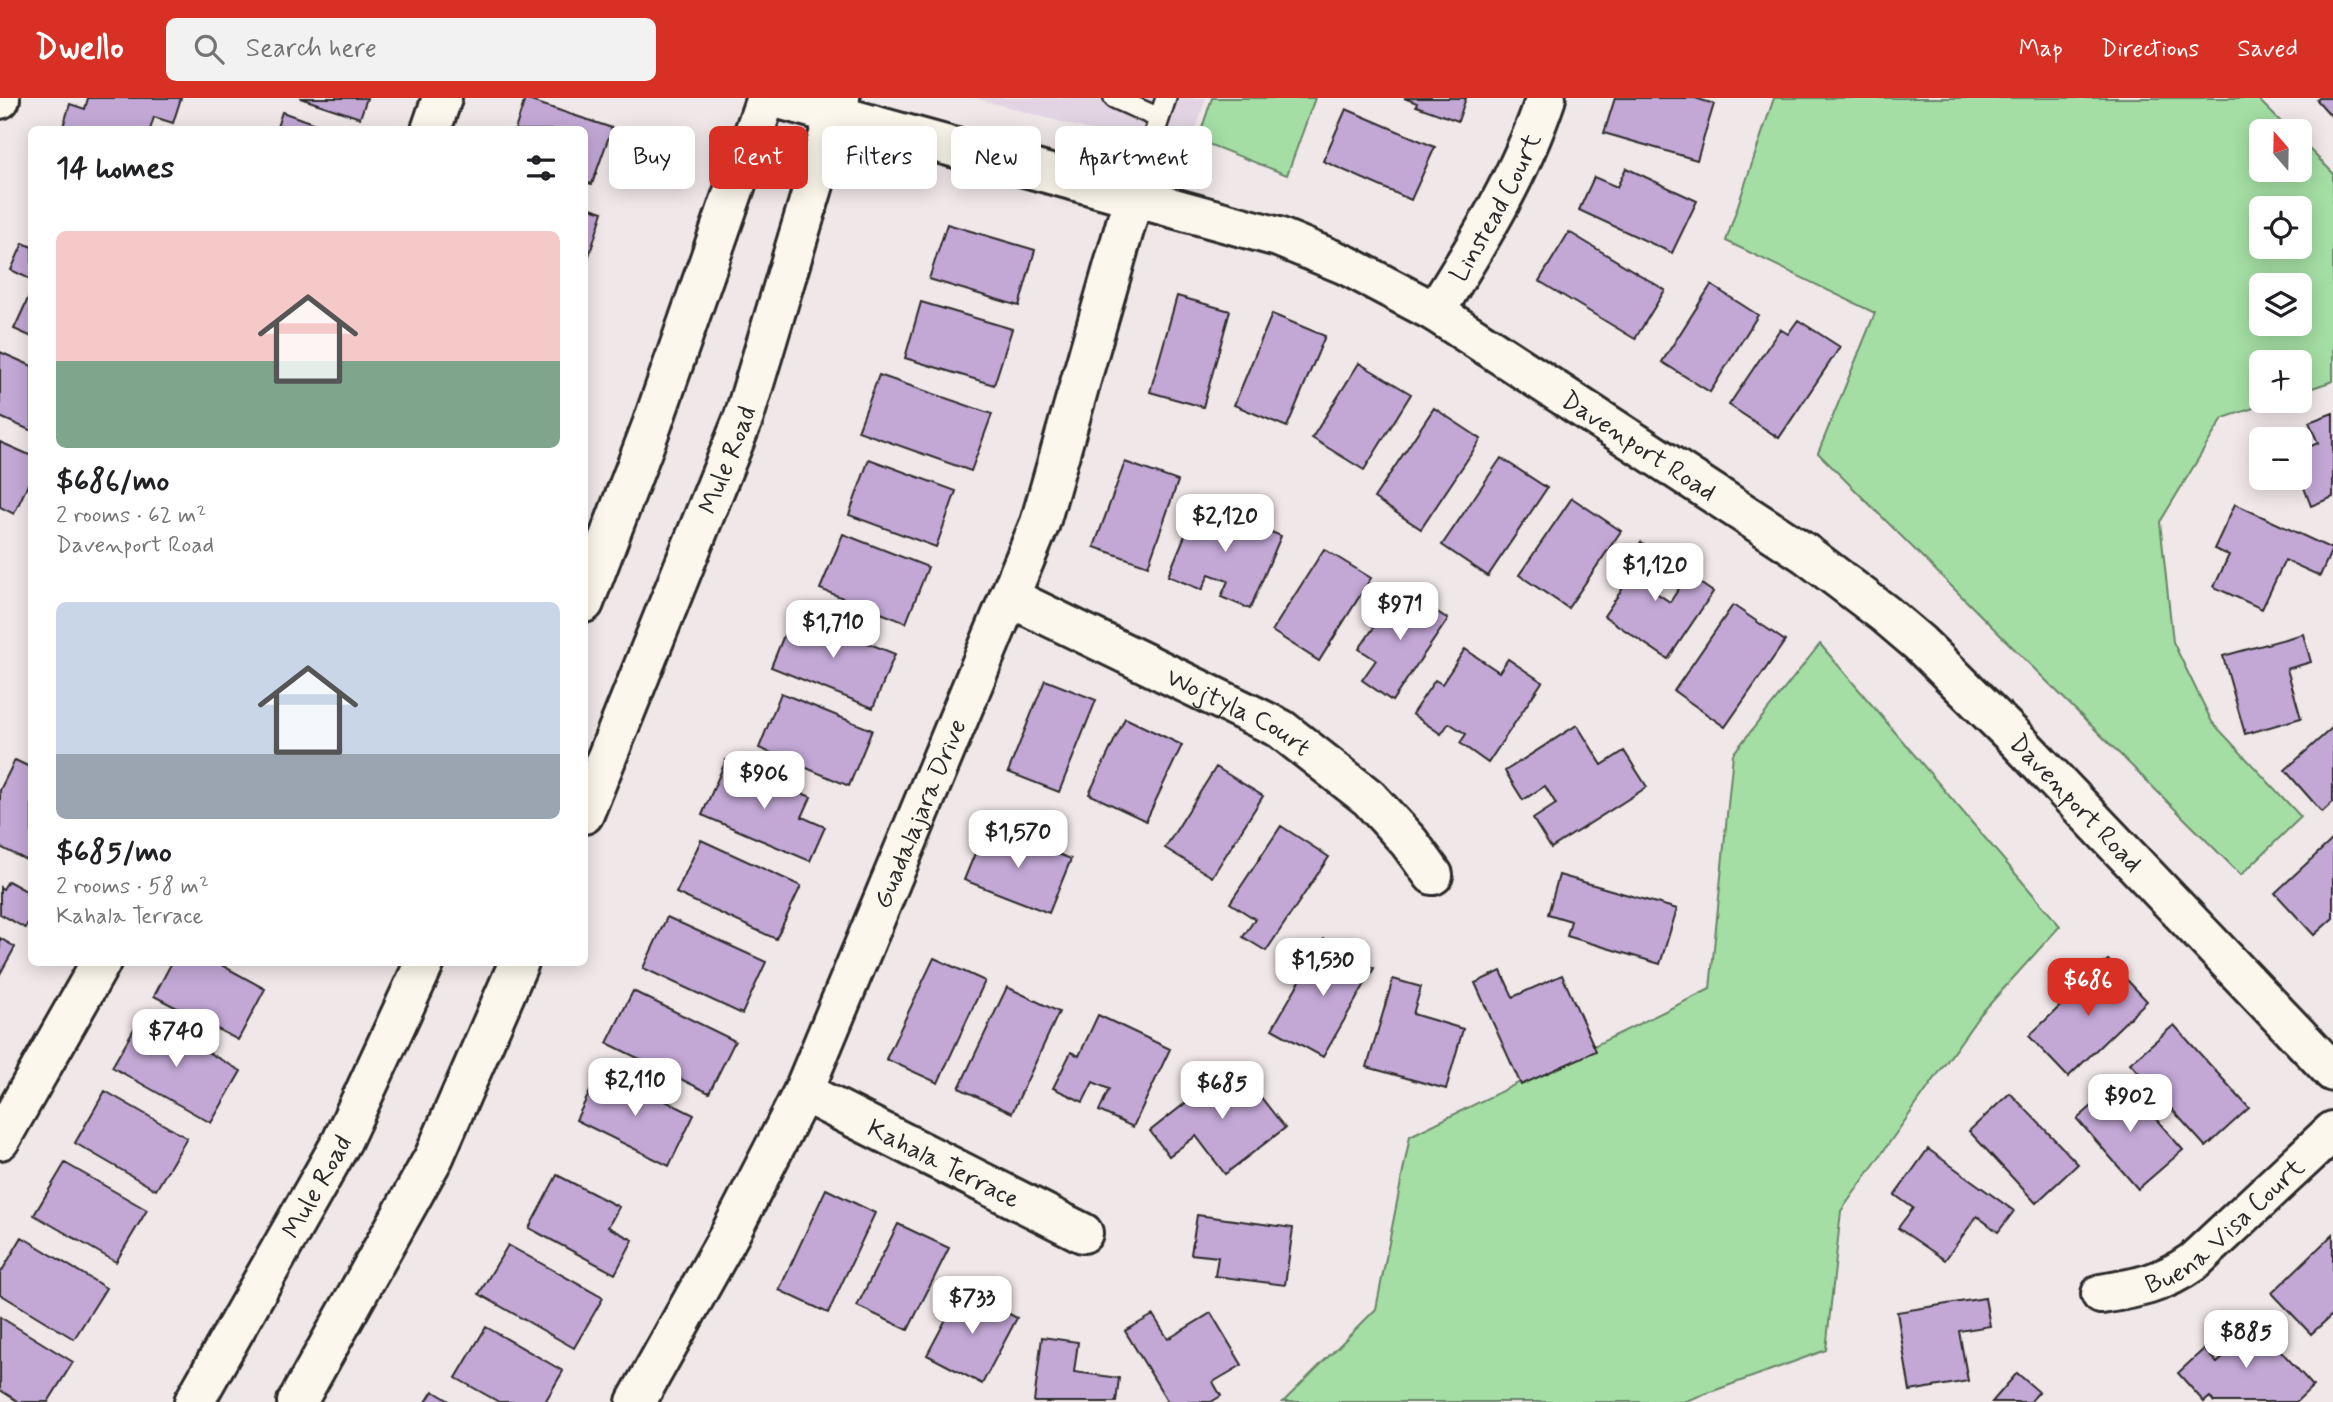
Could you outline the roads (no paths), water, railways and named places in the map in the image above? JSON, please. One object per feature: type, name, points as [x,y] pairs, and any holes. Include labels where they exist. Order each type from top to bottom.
[{"type":"street","points":[[432,126],[442,98]]},
{"type":"street","points":[[588,592],[656,411],[766,98]]},
{"type":"street","name":"Davenport Road","points":[[775,98],[838,106],[1241,225],[1313,250],[1435,312],[1806,554],[1885,614],[1935,658],[2017,740],[2333,1072]]},
{"type":"street","name":"Linstead Court","points":[[1435,312],[1515,178],[1546,98]]},
{"type":"street","name":"Mule Road","points":[[588,804],[744,417],[838,106]]},
{"type":"street","name":"Guadalajara Drive","points":[[636,1402],[731,1232],[803,1092],[1040,523],[1134,195]]},
{"type":"street","name":"Wojtyla Court","points":[[1009,597],[1281,729],[1369,798],[1409,842],[1433,875]]},
{"type":"street","points":[[0,1140],[99,966]]},
{"type":"street","name":"Mule Road","points":[[194,1402],[342,1141],[423,966]]},
{"type":"street","points":[[297,1402],[434,1157],[517,966]]},
{"type":"street","name":"Kahala Terrace","points":[[803,1092],[1083,1233]]},
{"type":"street","name":"Buena Visa Court","points":[[2101,1294],[2145,1287],[2170,1278],[2182,1270],[2333,1131]]},
{"type":"lane","points":[[1114,98],[1159,118]]},
{"type":"lane","points":[[1134,195],[1166,98]]}]
